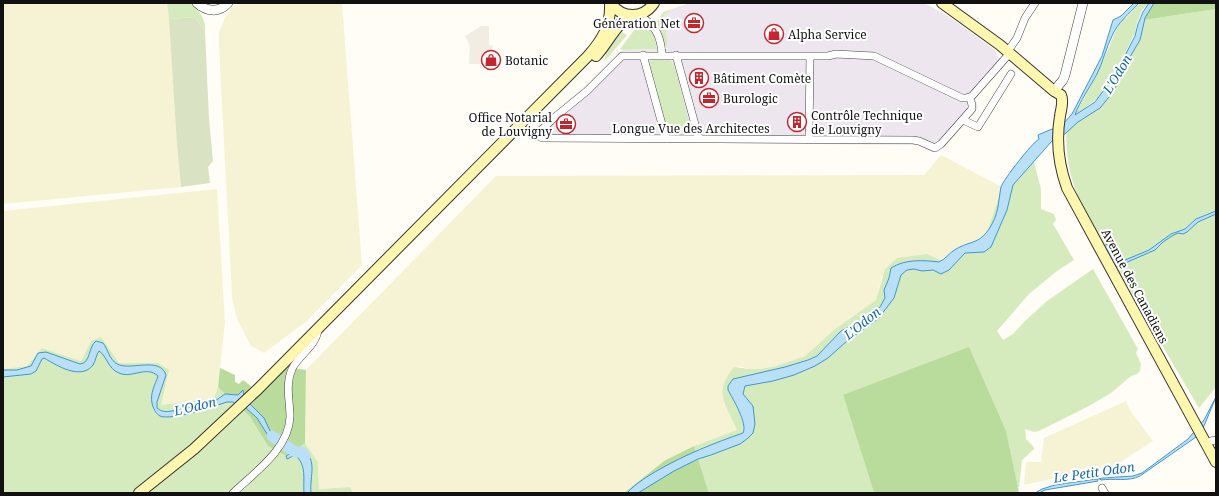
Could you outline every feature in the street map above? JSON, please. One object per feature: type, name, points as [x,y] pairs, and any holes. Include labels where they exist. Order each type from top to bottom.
[{"type":"main road","points":[[610,3],[619,12],[634,15],[642,14],[654,5]]},
{"type":"main road","points":[[139,493],[179,462],[258,390],[548,97],[596,47],[610,20],[610,3]]},
{"type":"main road","points":[[942,3],[1009,52],[1054,90]]},
{"type":"main road","points":[[548,97],[562,87],[592,60],[607,43],[621,22],[634,15]]},
{"type":"main road","name":"Avenue des Canadiens","points":[[1054,90],[1059,92],[1062,97],[1062,109],[1059,126],[1059,146],[1061,170],[1069,191],[1216,462]]},
{"type":"street","points":[[197,3],[204,9],[214,10],[221,9],[228,3]]},
{"type":"street","points":[[666,139],[643,55],[828,56],[836,54],[874,56],[962,98],[970,98],[1009,52],[1018,38],[1025,18],[1036,3]]},
{"type":"street","points":[[1054,90],[1063,80],[1065,75],[1083,3]]},
{"type":"street","points":[[651,24],[654,5]]},
{"type":"street","points":[[634,15],[651,24],[659,38],[662,47],[662,55]]},
{"type":"street","name":"Longue Vue des Architectes","points":[[643,55],[622,56],[587,91],[540,130],[538,133],[539,136],[542,138],[913,140],[936,147],[941,144],[963,120]]},
{"type":"street","points":[[676,56],[699,139]]},
{"type":"street","points":[[809,140],[810,56]]},
{"type":"street","points":[[970,98],[973,107],[963,120],[978,127],[1011,74]]},
{"type":"street","points":[[233,493],[278,449],[284,440],[290,418],[287,389],[289,378],[296,363],[318,337],[318,330]]},
{"type":"shaded area","points":[[3,3],[167,3],[181,187],[3,204]]},
{"type":"shaded area","points":[[240,3],[342,3],[362,265],[307,321],[264,353],[251,346],[237,319],[232,297],[219,32],[232,7]]},
{"type":"shaded area","points":[[690,3],[924,3],[948,16],[995,50],[997,56],[1006,64],[975,98],[978,108],[943,149],[932,152],[918,145],[532,141],[528,139],[552,114],[585,86],[622,50],[668,49],[664,15],[672,9]]},
{"type":"shaded area","points":[[481,26],[489,26],[489,45],[493,46],[493,64],[469,64],[470,46],[465,36]]},
{"type":"shaded area","points":[[941,155],[1002,187],[983,244],[945,262],[882,276],[876,300],[835,329],[805,356],[776,366],[761,369],[750,369],[738,366],[737,430],[694,446],[664,461],[624,493],[353,493],[350,487],[319,489],[318,462],[305,443],[306,370],[496,176],[924,175]]},
{"type":"shaded area","points":[[217,189],[225,322],[218,387],[214,398],[161,405],[158,363],[119,363],[91,341],[81,361],[42,348],[27,366],[3,369],[3,211]]},
{"type":"shaded area","points":[[1126,401],[1130,410],[1153,441],[1113,467],[1084,469],[1081,470],[1081,473],[1024,485],[1026,462],[1041,462],[1044,438]]},
{"type":"green space","points":[[167,3],[192,3],[200,13],[205,23],[205,32],[195,17],[169,19]]},
{"type":"green space","points":[[1140,3],[1149,3],[1142,10],[1135,33],[1113,77],[1098,98],[1074,116],[1097,75],[1117,28],[1124,18],[1126,18]]},
{"type":"green space","points":[[1154,3],[1216,3],[1216,9],[1144,20]]},
{"type":"green space","points":[[672,9],[664,15],[668,49],[656,23],[663,12]]},
{"type":"green space","points":[[1216,9],[1216,211],[1196,219],[1185,229],[1171,234],[1149,250],[1118,263],[1107,244],[1105,246],[1076,195],[1077,194],[1068,163],[1066,132],[1086,115],[1100,108],[1114,91],[1120,74],[1140,40],[1144,20]]},
{"type":"green space","points":[[195,17],[205,32],[209,119],[213,161],[208,167],[210,183],[181,187],[169,19]]},
{"type":"green space","points":[[649,27],[655,37],[657,49],[620,49],[635,29],[646,29]]},
{"type":"green space","points":[[622,32],[627,35],[604,62],[607,51]]},
{"type":"green space","points":[[652,60],[669,60],[674,64],[691,130],[688,133],[671,133],[666,128],[649,63]]},
{"type":"green space","points":[[1033,158],[1041,189],[1041,209],[1054,214],[1056,220],[1053,224],[1074,260],[1057,271],[1029,294],[997,331],[1003,340],[1013,334],[1047,301],[1093,269],[1138,349],[1136,353],[1141,364],[1140,371],[1131,376],[1111,393],[1089,406],[1039,431],[1034,432],[1025,429],[1026,439],[1034,449],[1022,460],[1019,487],[1017,487],[1006,431],[843,395],[874,493],[709,493],[694,446],[737,430],[723,398],[724,384],[734,367],[761,369],[776,366],[805,356],[835,329],[876,300],[885,269],[897,258],[927,254],[945,262],[966,244],[983,244],[1002,187]]},
{"type":"green space","points":[[1216,214],[1216,387],[1199,408],[1116,267],[1155,250],[1163,241],[1178,233],[1187,232],[1198,222]]},
{"type":"green space","points":[[101,337],[119,363],[158,363],[169,370],[161,405],[214,398],[218,387],[250,417],[268,446],[286,456],[305,443],[318,462],[319,489],[350,487],[353,493],[3,493],[3,369],[27,366],[42,348],[81,361],[91,341]]},
{"type":"green space","points":[[969,347],[1006,431],[1019,493],[874,493],[843,395]]},
{"type":"green space","points":[[288,367],[306,370],[305,443],[286,456],[268,446],[250,417],[243,410]]},
{"type":"green space","points":[[220,368],[235,375],[235,382],[239,384],[243,380],[251,386],[244,396],[243,390],[238,396],[225,394],[218,387]]},
{"type":"green space","points":[[694,446],[709,493],[624,493],[664,461]]},
{"type":"water","points":[[1134,3],[1139,3],[1114,31],[1097,74],[1082,99],[1075,115],[1095,102],[1115,75],[1135,36],[1143,12],[1149,3],[1154,3],[1145,18],[1140,40],[1120,74],[1114,91],[1100,108],[1078,122],[1057,141],[1052,141],[1013,185],[1007,210],[991,247],[984,252],[965,253],[949,270],[941,274],[933,270],[907,270],[901,275],[894,298],[878,319],[847,341],[828,358],[815,366],[794,375],[773,381],[745,386],[743,394],[753,406],[755,424],[753,433],[747,439],[740,444],[698,459],[674,471],[638,493],[627,493],[642,480],[670,464],[701,449],[743,433],[744,429],[742,418],[728,390],[728,386],[733,379],[785,367],[817,356],[841,331],[866,318],[880,307],[885,298],[884,290],[891,268],[908,262],[939,262],[954,250],[982,237],[989,229],[995,218],[1003,183],[1024,154],[1039,139],[1038,135],[1052,129],[1054,130],[1063,124],[1072,114],[1102,56],[1113,20],[1121,16]]},
{"type":"water","points":[[1216,211],[1216,214],[1198,222],[1187,232],[1183,234],[1178,233],[1172,236],[1155,250],[1116,267],[1104,246],[1107,244],[1118,263],[1149,250],[1171,234],[1185,229],[1196,219]]},
{"type":"water","points":[[96,341],[105,345],[112,359],[117,364],[123,366],[152,365],[163,369],[166,375],[157,402],[157,408],[162,411],[166,412],[212,403],[225,394],[238,395],[243,390],[244,396],[237,405],[233,402],[227,402],[183,415],[166,417],[160,416],[157,414],[152,405],[153,389],[158,376],[149,372],[129,374],[119,373],[112,369],[102,353],[99,351],[93,365],[88,370],[82,372],[75,372],[62,368],[44,358],[36,371],[31,374],[3,377],[3,370],[17,370],[31,366],[38,353],[46,352],[80,364],[84,363]]},
{"type":"water","points":[[1216,397],[1204,426],[1196,437],[1140,476],[1126,479],[1097,479],[1098,481],[1035,493],[1055,485],[1103,478],[1133,476],[1142,473],[1188,439],[1204,420]]},
{"type":"water","points":[[250,404],[264,418],[270,431],[281,440],[278,443],[269,437],[257,418],[246,408]]},
{"type":"water","points":[[298,449],[305,452],[309,456],[311,462],[311,493],[304,493],[304,472],[299,459],[295,455],[287,459],[286,456]]},
{"type":"waterway","name":"L'Odon","points":[[272,436],[295,452],[302,452],[305,457]]},
{"type":"place","name":"Génération Net","points":[[694,23]]},
{"type":"place","name":"Alpha Service","points":[[774,34]]},
{"type":"place","name":"Botanic","points":[[491,60]]},
{"type":"place","name":"Bâtiment Comète","points":[[699,78]]},
{"type":"place","name":"Burologic","points":[[709,98]]},
{"type":"place","name":"Contrôle Technique de Louvigny","points":[[797,122]]},
{"type":"place","name":"Office Notarial de Louvigny","points":[[566,124]]},
{"type":"water label","name":"Le Petit Odon","points":[[1094,472]]}]
